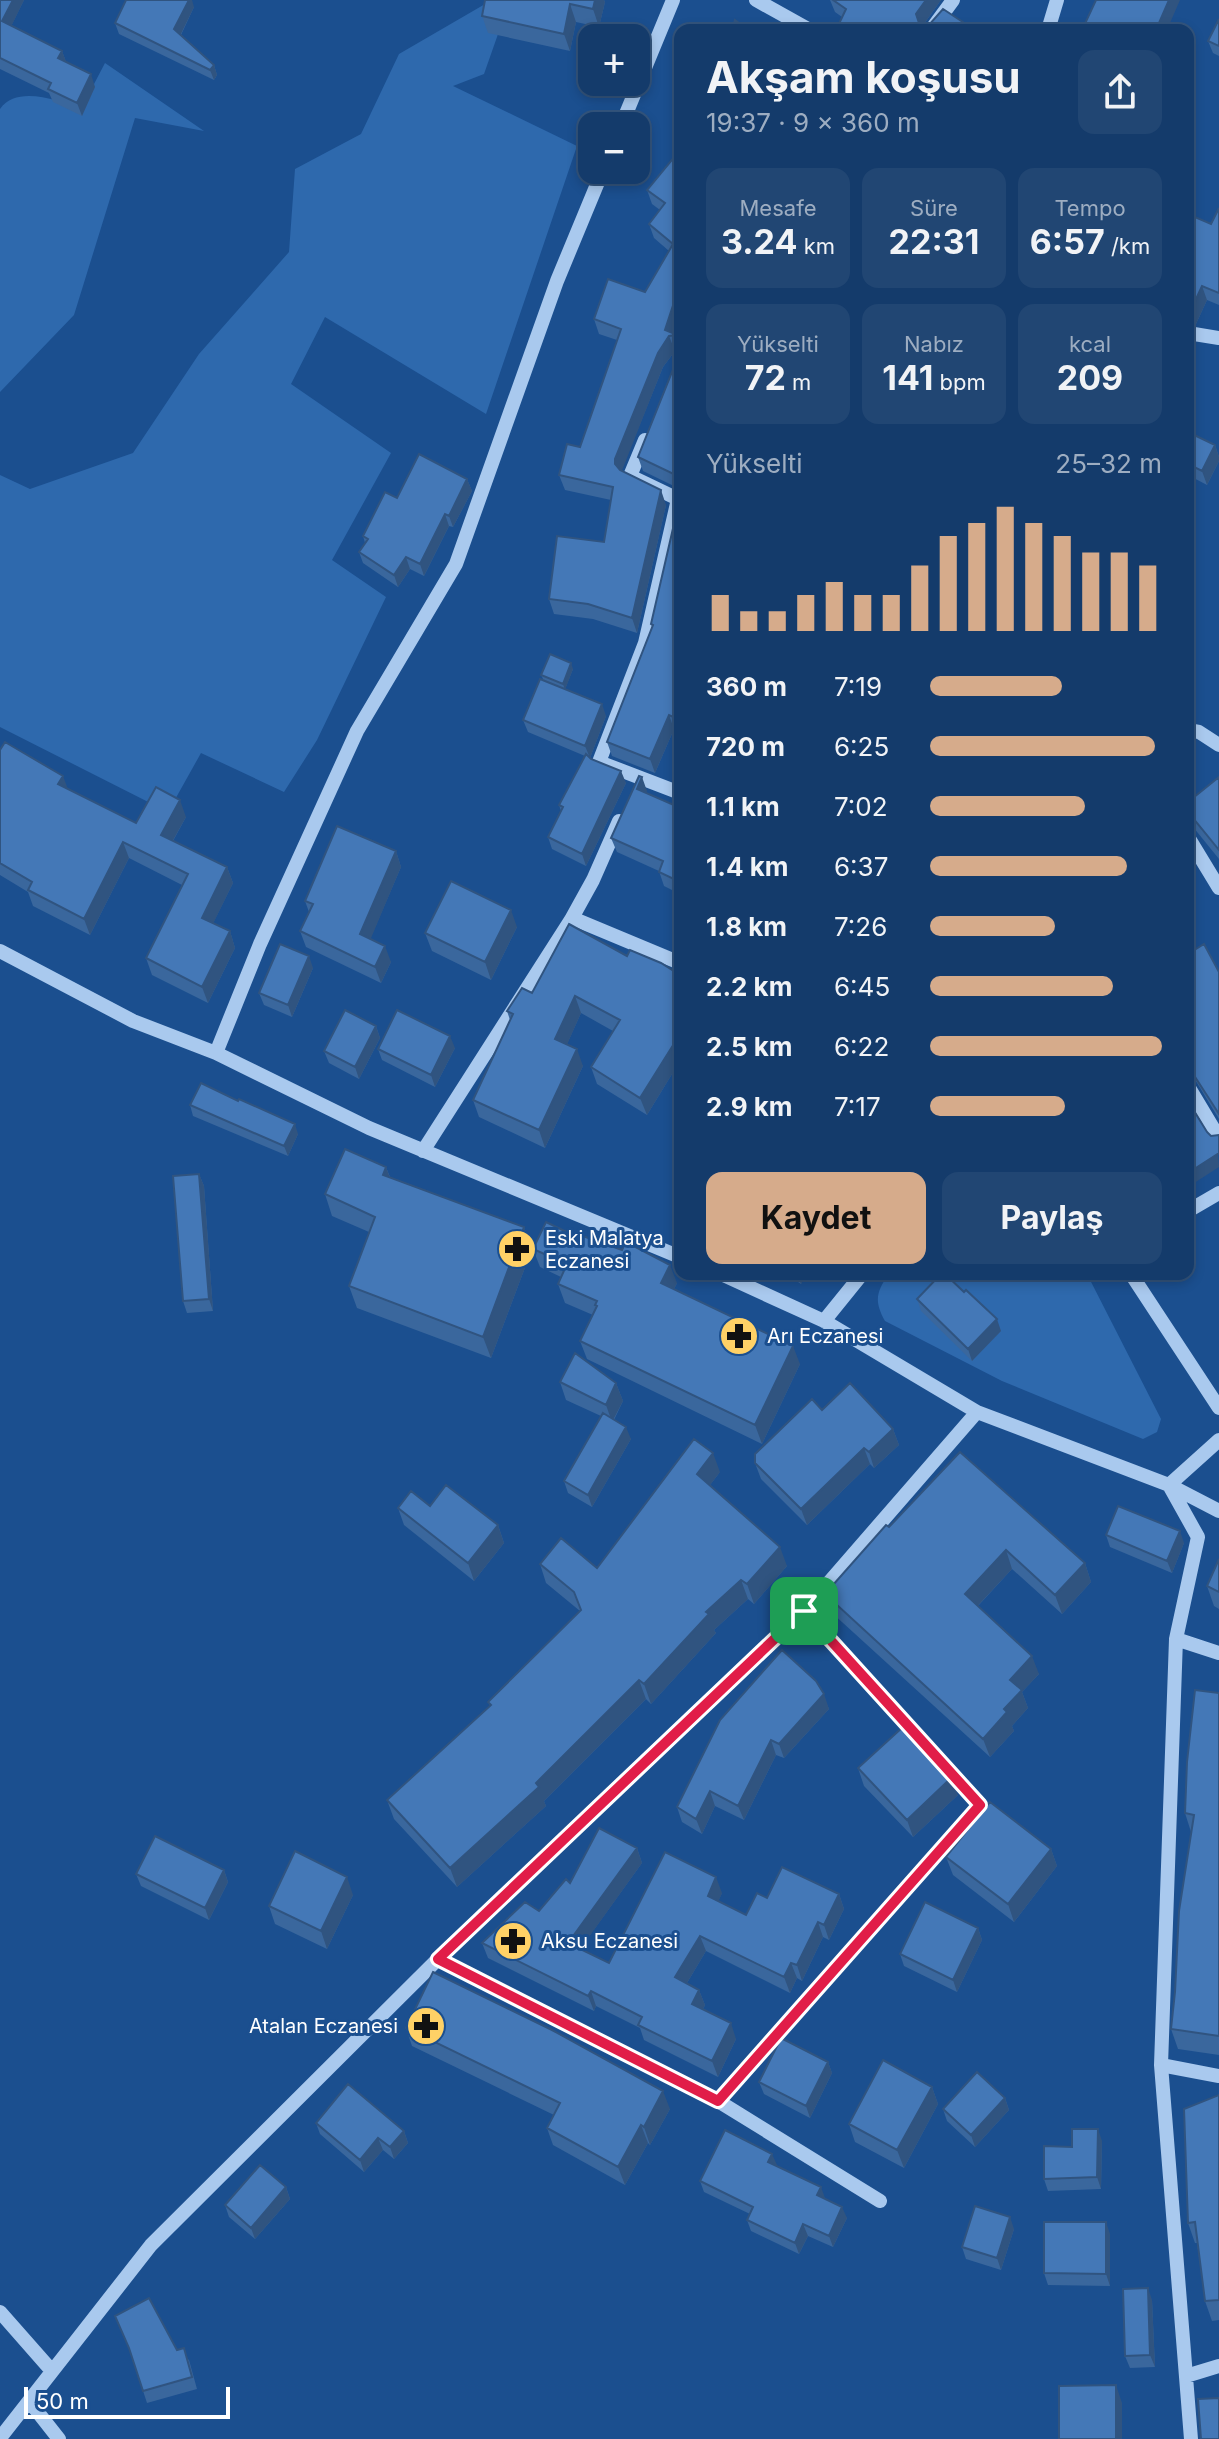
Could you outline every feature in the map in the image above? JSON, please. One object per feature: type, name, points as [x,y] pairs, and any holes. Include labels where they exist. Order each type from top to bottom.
[{"type":"street","points":[[627,112],[673,0]]},
{"type":"street","points":[[756,0],[799,24]]},
{"type":"street","points":[[935,24],[953,0]]},
{"type":"street","points":[[1050,24],[1057,0]]},
{"type":"street","points":[[216,1053],[260,944],[357,731],[456,564],[557,281],[597,184]]},
{"type":"street","points":[[1194,334],[1219,338]]},
{"type":"street","points":[[651,424],[630,476],[674,497]]},
{"type":"street","points":[[674,516],[645,643],[599,762],[674,791]]},
{"type":"street","points":[[1194,731],[1219,745]]},
{"type":"street","points":[[632,793],[639,778]]},
{"type":"street","points":[[423,1151],[572,918],[626,807]]},
{"type":"street","points":[[1194,847],[1219,888]]},
{"type":"street","points":[[572,918],[674,960]]},
{"type":"street","points":[[0,951],[133,1021],[216,1053],[369,1128],[674,1255]]},
{"type":"street","points":[[1194,1096],[1219,1138]]},
{"type":"street","points":[[1194,1208],[1219,1193]]},
{"type":"street","points":[[736,1280],[824,1321],[977,1412],[1169,1485],[1219,1511]]},
{"type":"street","points":[[824,1321],[857,1280]]},
{"type":"street","points":[[1135,1280],[1219,1408]]},
{"type":"street","points":[[0,2438],[151,2245],[438,1959],[804,1611],[977,1412]]},
{"type":"street","points":[[1169,1485],[1219,1440]]},
{"type":"street","points":[[1169,1485],[1198,1537],[1176,1639],[1161,2065],[1191,2439]]},
{"type":"street","points":[[718,2101],[980,1805],[804,1611]]},
{"type":"street","points":[[1176,1639],[1219,1653]]},
{"type":"street","points":[[438,1959],[718,2101],[880,2201]]},
{"type":"street","points":[[1161,2065],[1219,2076]]},
{"type":"street","points":[[0,2312],[52,2371]]},
{"type":"street","points":[[1186,2376],[1219,2366]]},
{"type":"street","points":[[29,2401],[59,2439]]},
{"type":"shaded area","points":[[492,0],[510,0],[484,74],[453,86],[577,146],[486,414],[325,317],[291,384],[391,453],[332,560],[386,597],[317,740],[284,792],[201,753],[168,812],[0,727],[0,475],[30,489],[133,453],[199,354],[289,252],[295,169],[361,134],[399,54]]},
{"type":"shaded area","points":[[105,63],[204,131],[135,118],[74,315],[0,392],[0,109],[17,97],[28,96],[82,107]]},
{"type":"shaded area","points":[[885,1280],[1090,1280],[1161,1419],[1157,1432],[1143,1439],[1002,1381],[885,1321],[879,1308],[881,1286]]},
{"type":"building","points":[[0,0],[13,0],[2,21],[62,51],[58,58],[91,74],[77,103],[48,89],[51,83],[0,58]]},
{"type":"building","points":[[126,0],[189,0],[174,29],[214,65],[210,70],[115,23]]},
{"type":"building","points":[[485,0],[595,0],[593,9],[570,4],[564,34],[482,16]]},
{"type":"building","points":[[833,0],[926,0],[916,14],[919,23],[924,24],[839,24],[846,9]]},
{"type":"building","points":[[1096,0],[1169,0],[1159,24],[1085,24]]},
{"type":"building","points":[[943,9],[966,24],[930,24]]},
{"type":"building","points":[[1219,19],[1219,46],[1208,41]]},
{"type":"building","points":[[674,157],[674,302],[665,330],[674,335],[669,336],[658,353],[615,459],[620,470],[661,490],[632,618],[588,604],[549,599],[557,536],[604,542],[613,487],[559,475],[567,444],[580,447],[621,329],[594,319],[608,279],[645,292],[673,244],[649,224],[665,203],[647,190]]},
{"type":"building","points":[[1219,208],[1219,293],[1202,286],[1194,303],[1194,217],[1211,224]]},
{"type":"building","points":[[674,367],[674,474],[638,457]]},
{"type":"building","points":[[1194,435],[1215,445],[1202,471],[1194,467]]},
{"type":"building","points":[[419,454],[467,479],[420,564],[406,557],[394,575],[359,552],[368,539],[363,536],[385,492],[397,498]]},
{"type":"building","points":[[674,524],[674,717],[669,715],[650,759],[607,742],[651,624]]},
{"type":"building","points":[[550,654],[571,663],[563,684],[541,675]]},
{"type":"building","points":[[540,679],[602,704],[585,746],[523,720]]},
{"type":"building","points":[[5,742],[63,776],[58,784],[136,823],[156,787],[180,800],[161,835],[227,867],[202,918],[230,931],[202,987],[146,958],[188,874],[123,842],[84,919],[28,890],[32,882],[0,863],[0,750]]},
{"type":"building","points":[[586,754],[621,771],[582,854],[548,837],[563,807],[559,805]]},
{"type":"building","points":[[639,776],[642,777],[637,789],[674,805],[674,879],[659,872],[663,861],[611,838]]},
{"type":"building","points":[[1219,777],[1219,850],[1194,819],[1194,797]]},
{"type":"building","points":[[337,826],[396,851],[360,934],[385,946],[375,967],[300,931],[313,904],[305,901]]},
{"type":"building","points":[[451,881],[511,910],[485,962],[425,933]]},
{"type":"building","points":[[569,924],[627,956],[630,950],[674,971],[674,1044],[640,1098],[591,1067],[620,1020],[575,996],[555,1039],[577,1049],[539,1130],[473,1100],[513,1014],[507,1011],[522,988],[532,993]]},
{"type":"building","points":[[280,944],[309,956],[288,1005],[259,993]]},
{"type":"building","points":[[1204,944],[1219,972],[1219,1114],[1194,1075],[1194,950]]},
{"type":"building","points":[[345,1010],[376,1026],[355,1067],[324,1051]]},
{"type":"building","points":[[397,1010],[450,1036],[431,1075],[378,1049]]},
{"type":"building","points":[[201,1083],[295,1124],[284,1146],[190,1105]]},
{"type":"building","points":[[1194,1111],[1211,1136],[1219,1135],[1219,1153],[1194,1169]]},
{"type":"building","points":[[345,1149],[386,1167],[383,1175],[524,1227],[483,1337],[349,1286],[375,1217],[325,1194]]},
{"type":"building","points":[[199,1174],[209,1299],[183,1301],[173,1176]]},
{"type":"building","points":[[546,1222],[579,1238],[580,1235],[622,1250],[626,1242],[670,1265],[661,1283],[793,1346],[755,1425],[580,1341],[597,1301],[558,1284],[567,1264],[533,1249]]},
{"type":"building","points":[[935,1280],[951,1280],[997,1319],[968,1349],[917,1299]]},
{"type":"building","points":[[575,1353],[616,1383],[606,1405],[560,1382]]},
{"type":"building","points":[[850,1383],[893,1429],[869,1452],[864,1448],[801,1509],[755,1463],[755,1454],[812,1399],[822,1410]]},
{"type":"building","points":[[603,1413],[626,1427],[588,1495],[564,1481]]},
{"type":"building","points":[[694,1439],[713,1453],[697,1474],[780,1547],[747,1584],[741,1580],[706,1612],[709,1614],[644,1684],[639,1680],[536,1783],[539,1787],[450,1868],[387,1800],[491,1705],[488,1702],[581,1610],[574,1592],[540,1564],[561,1538],[597,1568]]},
{"type":"building","points":[[960,1452],[1085,1563],[1055,1595],[1006,1550],[965,1594],[1032,1656],[1010,1680],[1022,1690],[983,1739],[825,1594],[886,1525],[889,1527]]},
{"type":"building","points":[[446,1485],[498,1525],[468,1563],[398,1508],[411,1491],[430,1506]]},
{"type":"building","points":[[1118,1506],[1180,1531],[1167,1561],[1106,1535]]},
{"type":"building","points":[[1219,1559],[1219,1592],[1207,1586]]},
{"type":"building","points":[[782,1650],[816,1681],[824,1694],[779,1744],[771,1740],[738,1806],[710,1791],[696,1819],[677,1807],[720,1720]]},
{"type":"building","points":[[1195,1690],[1219,1693],[1219,2036],[1171,2029],[1179,1911],[1194,1815],[1185,1813]]},
{"type":"building","points":[[904,1726],[951,1778],[907,1820],[858,1768]]},
{"type":"building","points":[[990,1802],[1051,1849],[1008,1904],[946,1857]]},
{"type":"building","points":[[599,1828],[637,1848],[568,1943],[609,1963],[665,1852],[716,1877],[708,1896],[746,1915],[757,1893],[767,1898],[782,1867],[839,1894],[824,1925],[818,1922],[797,1965],[791,1963],[784,1977],[700,1936],[675,1977],[699,1990],[692,2004],[731,2023],[712,2061],[638,2025],[642,2017],[591,1991],[588,1996],[482,1943],[525,1902],[539,1911],[566,1879],[570,1883]]},
{"type":"building","points":[[155,1836],[224,1870],[205,1908],[136,1874]]},
{"type":"building","points":[[295,1851],[347,1877],[321,1931],[269,1906]]},
{"type":"building","points":[[925,1902],[978,1928],[953,1980],[900,1954]]},
{"type":"building","points":[[433,1972],[552,2030],[663,2091],[618,2167],[547,2128],[560,2103],[406,2028]]},
{"type":"building","points":[[781,2038],[828,2062],[806,2106],[759,2082]]},
{"type":"building","points":[[883,2060],[932,2087],[897,2150],[849,2124]]},
{"type":"building","points":[[977,2072],[1005,2098],[971,2135],[943,2109]]},
{"type":"building","points":[[348,2084],[404,2131],[390,2147],[378,2138],[360,2160],[316,2123]]},
{"type":"building","points":[[1219,2095],[1219,2300],[1205,2301],[1195,2222],[1188,2223],[1184,2109]]},
{"type":"building","points":[[1072,2129],[1098,2129],[1097,2177],[1044,2179],[1044,2146],[1072,2147]]},
{"type":"building","points":[[725,2130],[772,2154],[768,2162],[821,2187],[817,2195],[842,2207],[829,2236],[803,2224],[795,2243],[747,2220],[753,2207],[700,2181]]},
{"type":"building","points":[[260,2165],[286,2187],[251,2228],[225,2205]]},
{"type":"building","points":[[975,2206],[1010,2217],[997,2258],[962,2247]]},
{"type":"building","points":[[1044,2222],[1106,2222],[1106,2274],[1044,2273]]},
{"type":"building","points":[[1148,2288],[1150,2355],[1125,2356],[1123,2289]]},
{"type":"building","points":[[149,2298],[177,2350],[184,2348],[192,2377],[143,2391],[115,2316]]},
{"type":"building","points":[[1116,2385],[1116,2439],[1059,2439],[1059,2386]]},
{"type":"building","points":[[1219,2398],[1219,2439],[1201,2439],[1198,2399]]},
{"type":"place","name":"Eski Malatya Eczanesi","points":[[517,1249]]},
{"type":"place","name":"Arı Eczanesi","points":[[739,1336]]},
{"type":"place","name":"Aksu Eczanesi","points":[[513,1941]]},
{"type":"place","name":"Atalan Eczanesi","points":[[426,2026]]},
{"type":"route","points":[[804,1611],[980,1805],[718,2101],[438,1959],[658,1750],[804,1611]]}]
